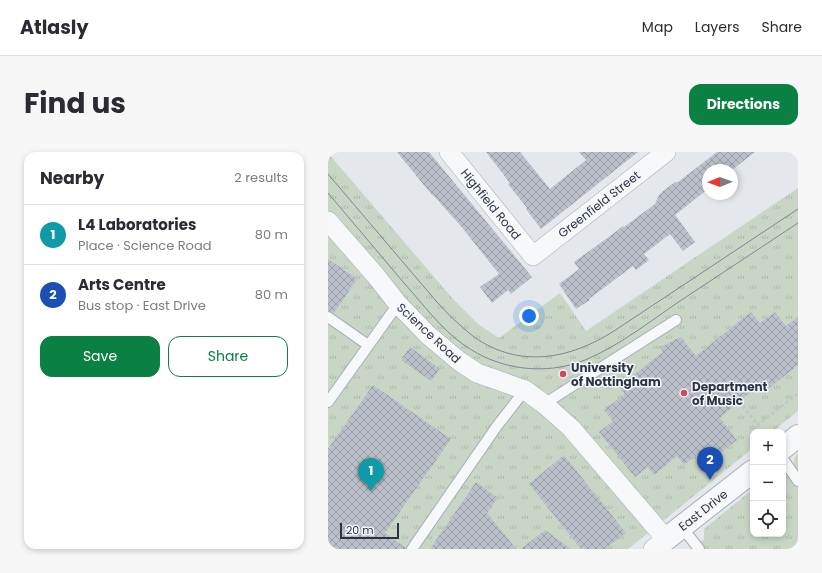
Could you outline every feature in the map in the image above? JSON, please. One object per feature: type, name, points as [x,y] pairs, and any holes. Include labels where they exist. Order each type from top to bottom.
[{"type":"street","name":"Highfield Road","points":[[449,152],[533,256]]},
{"type":"street","name":"Greenfield Street","points":[[533,256],[666,152]]},
{"type":"street","name":"Science Road","points":[[328,220],[398,304],[428,335],[458,361],[477,373],[526,390],[544,404],[571,428],[667,538]]},
{"type":"street","points":[[786,446],[798,436]]},
{"type":"street","name":"East Drive","points":[[667,538],[750,473]]},
{"type":"lane","points":[[328,402],[398,304]]},
{"type":"lane","points":[[328,317],[368,345]]},
{"type":"lane","points":[[544,404],[676,320]]},
{"type":"lane","points":[[412,549],[497,426],[526,390]]},
{"type":"lane","points":[[786,463],[798,481]]},
{"type":"lane","points":[[667,538],[699,549]]},
{"type":"path","points":[[757,425],[798,394]]},
{"type":"path","points":[[739,401],[760,429]]},
{"type":"green space","name":"University of Nottingham","points":[[328,153],[453,299],[478,324],[499,338],[560,293],[586,331],[798,188],[798,411],[776,429],[750,429],[750,450],[628,549],[328,549]]},
{"type":"green space","points":[[798,454],[798,549],[693,549],[704,539],[704,529],[750,491],[750,537],[786,537],[786,470],[793,464],[796,455]]},
{"type":"building","points":[[397,152],[429,152],[532,277],[511,294],[508,290],[492,303],[480,287],[499,274],[460,225],[432,195]]},
{"type":"building","points":[[486,152],[520,152],[550,189],[586,160],[579,152],[638,152],[541,229],[508,184],[510,183]]},
{"type":"building","points":[[717,152],[755,152],[738,165],[738,164],[702,164],[702,194],[675,215],[695,242],[683,251],[670,234],[644,254],[649,260],[636,270],[633,266],[589,299],[590,300],[576,309],[559,284],[579,269],[574,262],[655,204],[662,192],[675,182],[678,182]]},
{"type":"building","points":[[328,259],[357,279],[334,313],[328,311]]},
{"type":"building","name":"Department of Music","points":[[751,312],[760,323],[775,312],[786,326],[798,317],[798,365],[768,389],[763,384],[739,401],[720,418],[737,440],[708,463],[700,452],[684,465],[677,456],[654,475],[648,467],[635,477],[599,432],[613,421],[604,410],[625,394],[619,386],[663,352],[660,347],[681,337],[696,356]]},
{"type":"building","points":[[410,347],[440,369],[431,381],[401,360]]},
{"type":"building","points":[[373,385],[451,439],[385,533],[406,549],[328,549],[328,449]]},
{"type":"building","points":[[564,455],[626,533],[605,549],[581,549],[529,484]]},
{"type":"building","points":[[476,482],[498,498],[487,513],[516,549],[430,549]]},
{"type":"building","points":[[545,530],[571,549],[521,549]]},
{"type":"tram line","points":[[328,174],[436,301],[459,324],[474,337],[491,347],[509,354],[527,357],[562,354],[597,341],[798,209]]},
{"type":"tram line","points":[[328,193],[432,316],[456,339],[492,360],[507,365],[538,369],[570,365],[585,360],[610,348],[798,223]]},
{"type":"place","name":"University of Nottingham","points":[[563,374]]},
{"type":"place","name":"Department of Music","points":[[684,393]]},
{"type":"place","name":"Arts Centre","points":[[710,480]]},
{"type":"place","name":"L4 Laboratories","points":[[371,491]]}]
